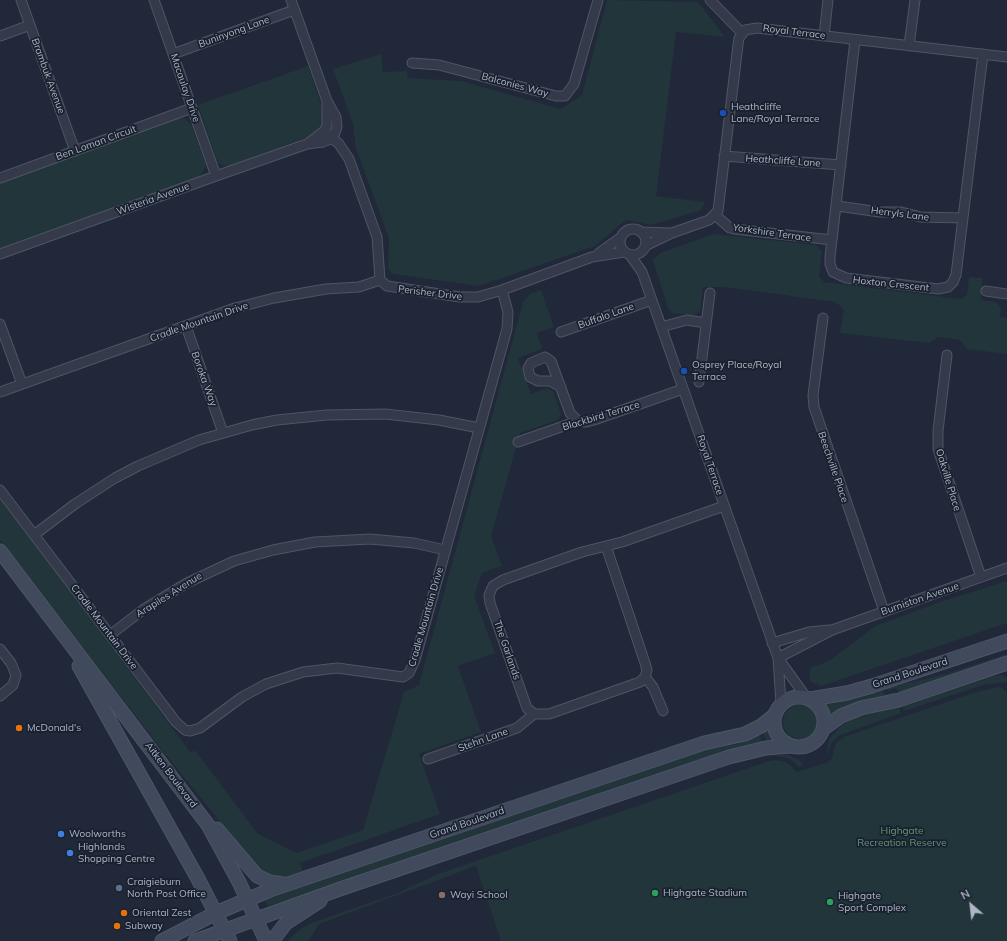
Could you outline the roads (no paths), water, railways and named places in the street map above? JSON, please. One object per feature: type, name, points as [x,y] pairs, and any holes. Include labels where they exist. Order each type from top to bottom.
[{"type":"street","name":"Brambuk Avenue","points":[[21,0],[75,151]]},
{"type":"street","name":"Macaulay Drive","points":[[154,0],[216,176]]},
{"type":"street","points":[[291,0],[327,100],[337,122],[336,132],[332,138]]},
{"type":"street","name":"Balconies Way","points":[[412,63],[439,65],[556,96],[565,96],[574,84],[598,0]]},
{"type":"street","points":[[672,233],[641,232],[633,229],[625,231],[620,238],[620,246],[627,253],[634,255],[672,233],[701,224],[715,216],[719,207],[738,45],[742,33],[710,0]]},
{"type":"street","points":[[824,36],[828,0]]},
{"type":"street","points":[[909,46],[915,0]]},
{"type":"street","name":"Buninyong Lane","points":[[173,54],[294,10]]},
{"type":"street","points":[[0,36],[30,25]]},
{"type":"street","name":"Royal Terrace","points":[[742,33],[753,28],[1007,57]]},
{"type":"street","name":"Hoxton Crescent","points":[[855,40],[830,264],[833,272],[840,277],[944,289],[951,286],[956,275],[983,54]]},
{"type":"street","points":[[327,100],[328,121],[324,131],[345,151],[376,230],[380,280]]},
{"type":"street","name":"Ben Loman Circuit","points":[[0,178],[192,108]]},
{"type":"street","name":"Wisteria Avenue","points":[[307,144],[324,131]]},
{"type":"street","name":"Wisteria Avenue","points":[[0,254],[307,144],[323,142],[332,138]]},
{"type":"street","name":"Heathcliffe Lane","points":[[724,156],[841,165]]},
{"type":"street","name":"Herryls Lane","points":[[837,206],[880,212],[901,212],[921,217],[963,218]]},
{"type":"street","name":"Yorkshire Terrace","points":[[715,216],[730,228],[734,229],[832,240]]},
{"type":"street","points":[[641,232],[645,238],[644,248]]},
{"type":"street","name":"Perisher Drive","points":[[592,257],[620,238]]},
{"type":"street","name":"Royal Terrace","points":[[642,272],[644,248]]},
{"type":"street","name":"Royal Terrace","points":[[627,253],[642,272],[778,658],[808,698]]},
{"type":"street","name":"Perisher Drive","points":[[380,280],[387,286],[393,288],[460,297],[478,296],[502,290],[592,257],[627,253]]},
{"type":"street","name":"Cradle Mountain Drive","points":[[0,392],[235,308],[274,298],[326,289],[359,287],[380,280]]},
{"type":"street","name":"Cradle Mountain Drive","points":[[0,490],[180,727],[185,730],[195,730],[252,691],[285,677],[303,672],[337,668],[399,678],[406,675],[412,669],[415,660],[507,329],[508,312],[502,290]]},
{"type":"street","points":[[986,292],[1007,294]]},
{"type":"street","points":[[699,382],[710,293]]},
{"type":"street","name":"Buffalo Lane","points":[[561,332],[652,300]]},
{"type":"street","name":"Beechville Place","points":[[823,318],[813,396],[814,407],[884,611]]},
{"type":"street","points":[[662,327],[687,320],[706,323]]},
{"type":"street","points":[[0,324],[22,384]]},
{"type":"street","name":"Boroka Way","points":[[186,326],[224,433]]},
{"type":"street","name":"Oakville Place","points":[[947,355],[938,431],[938,449],[981,577]]},
{"type":"street","points":[[561,388],[570,413],[578,421]]},
{"type":"street","name":"Blackbird Terrace","points":[[518,442],[578,421],[586,422],[594,420],[683,389]]},
{"type":"street","points":[[34,535],[75,504],[115,478],[165,453],[224,433],[277,420],[354,414],[414,416],[479,428]]},
{"type":"street","name":"The Garlands","points":[[534,714],[527,708],[490,602],[490,590],[496,583],[582,552],[606,546],[724,506]]},
{"type":"street","name":"Arapiles Avenue","points":[[110,635],[144,609],[186,582],[234,561],[272,550],[315,542],[370,539],[414,543],[445,550]]},
{"type":"street","points":[[534,714],[549,714],[640,682],[645,677],[647,670],[645,662],[606,546]]},
{"type":"street","name":"Aitken Boulevard","points":[[0,550],[186,795],[218,842],[248,900],[266,941]]},
{"type":"street","name":"Burniston Avenue","points":[[778,658],[832,630],[1007,568]]},
{"type":"street","name":"Aitken Boulevard","points":[[54,623],[216,913],[227,936]]},
{"type":"street","name":"Burniston Avenue","points":[[772,643],[809,632],[832,630]]},
{"type":"street","name":"Grand Boulevard","points":[[808,698],[847,693],[872,686],[1007,641]]},
{"type":"street","points":[[0,649],[11,663],[16,675],[13,685],[0,696]]},
{"type":"street","name":"Royal Terrace","points":[[778,658],[778,710]]},
{"type":"street","name":"Grand Boulevard","points":[[824,729],[841,716],[861,708],[899,700],[1007,663]]},
{"type":"street","points":[[645,677],[653,687],[663,711]]},
{"type":"street","points":[[195,941],[227,936],[256,919],[340,889],[729,757],[766,748],[804,746],[812,743],[819,738],[824,729],[824,715],[821,708],[808,698],[793,697],[778,710],[776,732],[780,738],[791,746]]},
{"type":"street","name":"Grand Boulevard","points":[[162,941],[216,913],[285,885],[704,743],[745,734],[761,726],[778,710]]},
{"type":"street","name":"Stehn Lane","points":[[428,759],[517,728],[534,714]]},
{"type":"street","points":[[186,795],[236,850],[257,876],[270,882],[285,885]]},
{"type":"street","points":[[272,941],[286,923],[340,889]]},
{"type":"place","name":"Heathcliffe Lane/Royal Terrace","points":[[723,113]]},
{"type":"place","name":"Osprey Place/Royal Terrace","points":[[684,371]]},
{"type":"place","name":"McDonald's","points":[[19,728]]},
{"type":"place","name":"Woolworths","points":[[61,834]]},
{"type":"place","name":"Highlands Shopping Centre","points":[[70,853]]},
{"type":"place","name":"Craigieburn North Post Office","points":[[119,888]]},
{"type":"place","name":"Highgate Stadium","points":[[655,893]]},
{"type":"place","name":"Wayi School","points":[[442,895]]},
{"type":"place","name":"Highgate Sport Complex","points":[[830,902]]},
{"type":"place","name":"Oriental Zest","points":[[124,913]]},
{"type":"place","name":"Subway","points":[[117,926]]},
{"type":"park label","name":"Highgate Recreation Reserve","points":[[902,836]]}]
